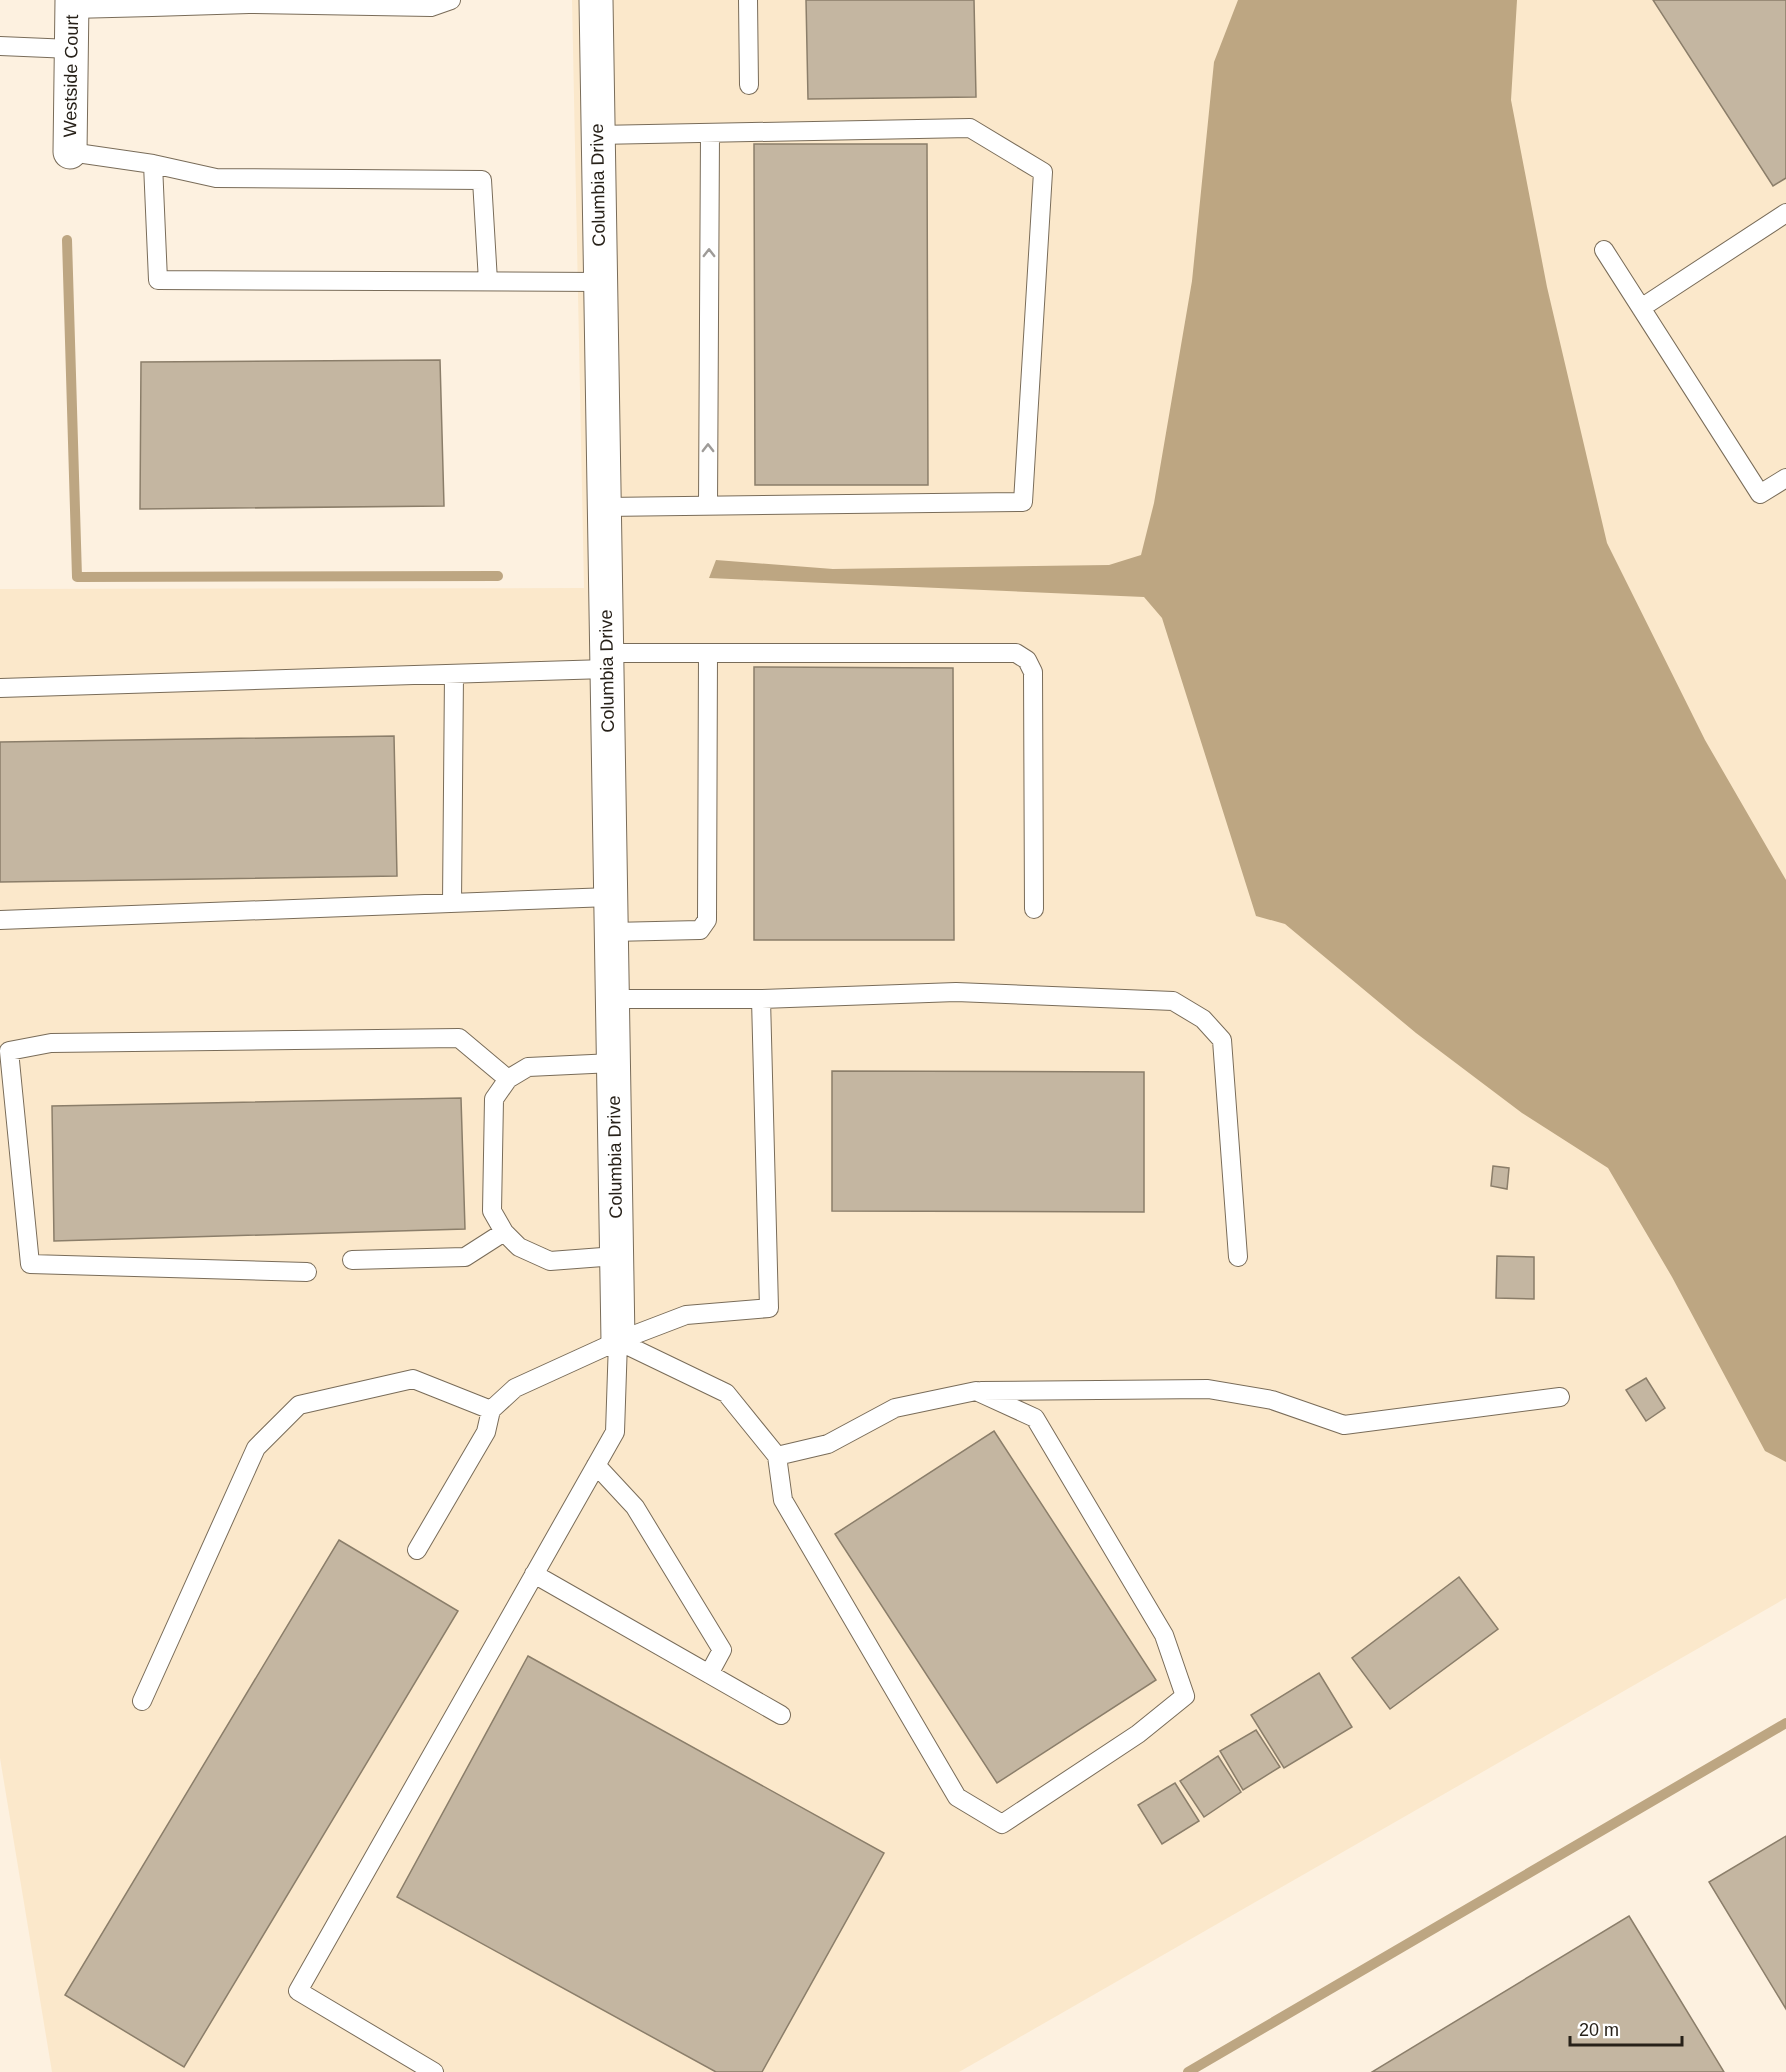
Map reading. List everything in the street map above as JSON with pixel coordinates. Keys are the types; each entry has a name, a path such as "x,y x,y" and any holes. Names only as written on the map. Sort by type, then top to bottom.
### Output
{"street":[{"name":"Columbia Drive","path":"596,0 618,1341"},
{"name":"Westside Court","path":"70,152 72,5"}],"lane":[{"path":"72,5 249,4 431,7 451,0"},
{"path":"748,0 749,85"},
{"path":"0,46 71,49"},
{"path":"597,135 970,128 1043,172 1023,502 604,507"},
{"path":"708,506 710,133"},
{"path":"70,152 153,164 216,178 482,180 488,281"},
{"path":"153,164 158,280 600,282"},
{"path":"1641,308 1786,213"},
{"path":"1604,250 1761,494 1786,478"},
{"path":"611,932 700,930 707,920 708,653"},
{"path":"0,688 454,674 708,653 1016,653 1027,660 1033,672 1034,909"},
{"path":"452,903 454,674"},
{"path":"0,920 610,897"},
{"path":"612,999 761,999 956,992 1173,1001 1203,1019 1222,1040 1238,1257"},
{"path":"417,1550 486,1432 491,1410 515,1388 618,1341 686,1315 769,1308 761,999"},
{"path":"307,1272 30,1264 9,1051 51,1042 459,1038 508,1079"},
{"path":"613,1063 528,1067 508,1079 494,1099 492,1211 504,1232 519,1247 550,1261 616,1256"},
{"path":"351,1260 465,1257 504,1232"},
{"path":"618,1341 726,1394 777,1456 783,1500 957,1797 1002,1824 1138,1734 1185,1696 1164,1635 1035,1418 976,1391"},
{"path":"434,2072 298,1991 615,1432 618,1341"},
{"path":"142,1701 256,1448 299,1405 413,1379 491,1410"},
{"path":"777,1456 828,1444 895,1408 976,1391 1208,1389 1272,1400 1344,1425 1560,1397"},
{"path":"596,1466 635,1507 722,1650 709,1674"},
{"path":"534,1574 781,1715"}],"shaded area":[{"path":"572,0 1786,0 1786,1598 959,2072 52,2072 0,1758 0,589 584,588"},
{"path":"1238,0 1517,0 1511,100 1547,287 1607,543 1705,740 1786,880 1786,1462 1765,1451 1672,1277 1608,1168 1522,1113 1416,1033 1285,924 1256,916 1162,618 1144,597 709,578 716,560 833,569 1109,565 1141,555 1154,503 1192,281 1214,62"}],"building":[{"path":"806,0 974,0 976,97 808,99"},
{"path":"1653,0 1786,0 1786,178 1773,186"},
{"path":"754,144 927,144 928,485 755,485"},
{"path":"440,360 444,506 140,509 141,362"},
{"path":"754,667 953,668 954,940 754,940"},
{"path":"394,736 397,876 0,882 0,742"},
{"path":"832,1071 1144,1072 1144,1212 832,1211"},
{"path":"461,1098 465,1229 54,1241 52,1106"},
{"path":"1493,1166 1509,1168 1507,1189 1491,1186"},
{"path":"1497,1256 1534,1257 1534,1299 1496,1298"},
{"path":"1646,1378 1665,1408 1646,1421 1626,1390"},
{"path":"994,1431 1156,1680 997,1783 835,1534"},
{"path":"339,1540 458,1611 184,2067 65,1995"},
{"path":"1459,1577 1498,1629 1390,1709 1352,1658"},
{"path":"528,1656 884,1853 762,2072 716,2072 397,1897"},
{"path":"1319,1673 1352,1727 1284,1768 1251,1715"},
{"path":"1256,1730 1280,1767 1243,1790 1220,1751"},
{"path":"1218,1756 1241,1792 1204,1817 1180,1781"},
{"path":"1175,1783 1199,1821 1162,1844 1138,1805"},
{"path":"1786,1836 1786,2009 1709,1882"},
{"path":"1629,1916 1724,2072 1372,2072"}],"waterway":[{"path":"67,240 77,577 498,576"},
{"path":"1188,2072 1786,1723"}]}
